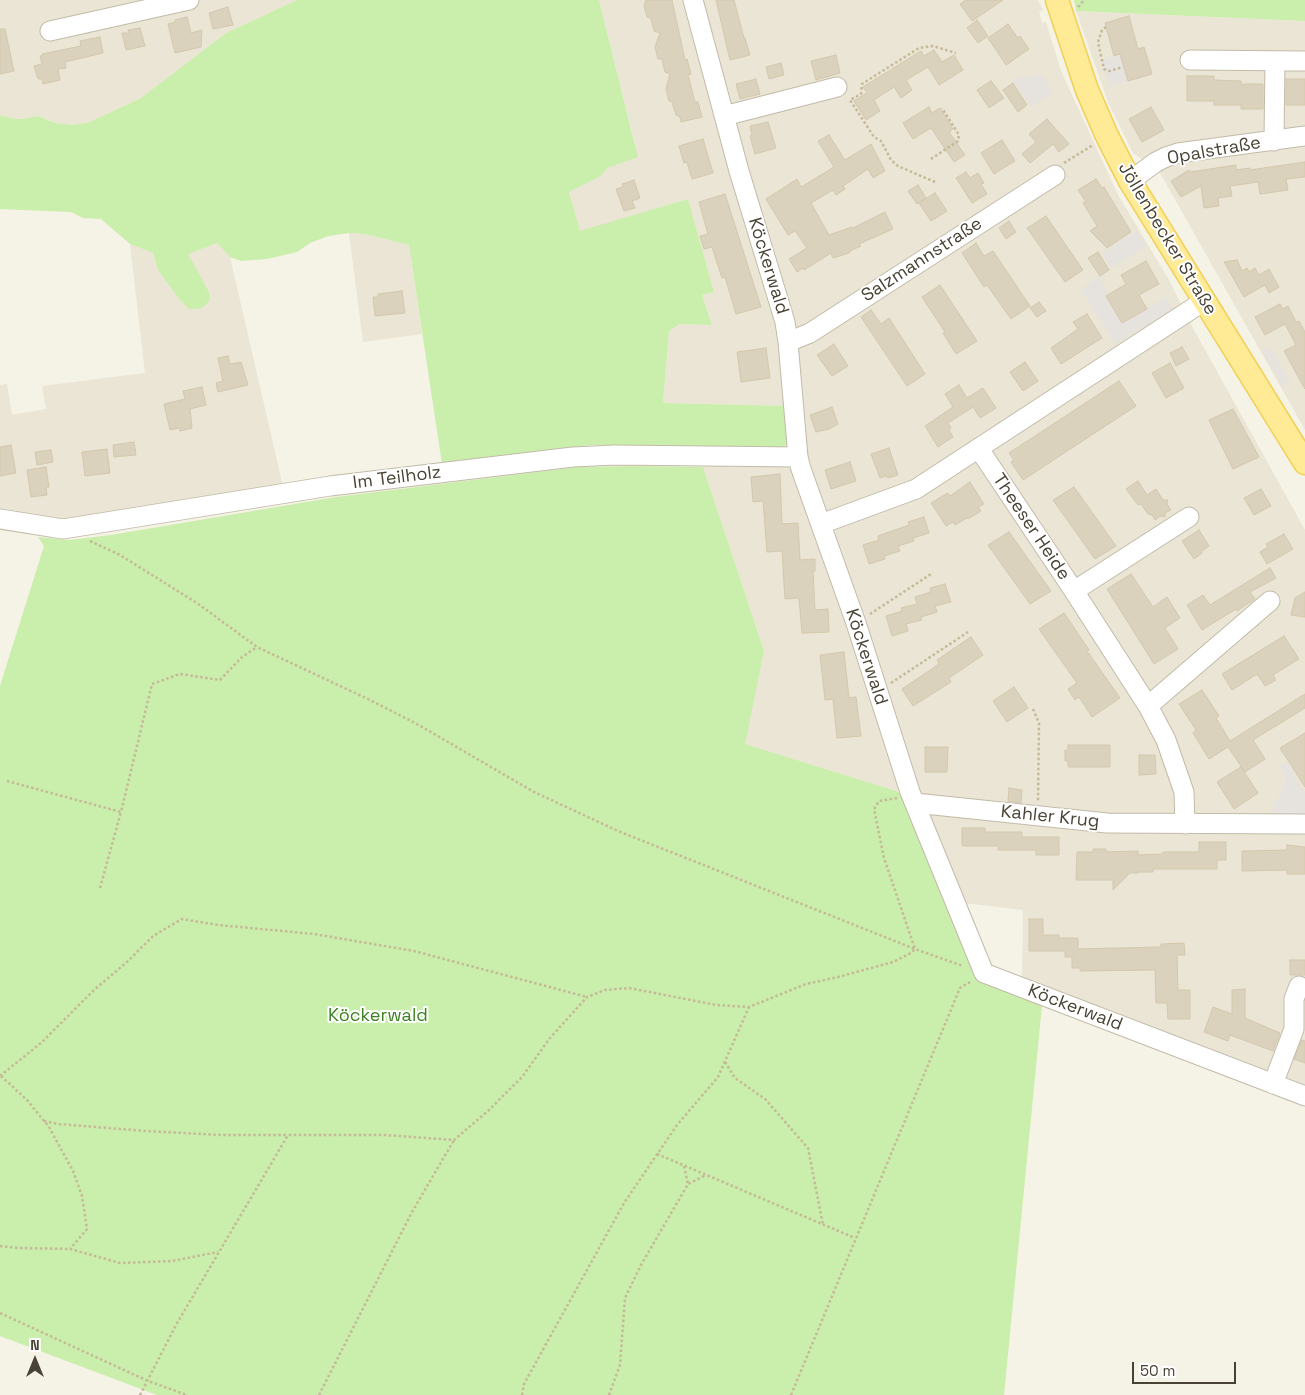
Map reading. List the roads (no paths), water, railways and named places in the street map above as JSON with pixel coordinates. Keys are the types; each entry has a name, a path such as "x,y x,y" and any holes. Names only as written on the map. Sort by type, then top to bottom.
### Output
{"main road":[{"name":"Jöllenbecker Straße","path":"1056,0 1079,69 1107,136 1130,182 1305,463"}],"street":[{"path":"50,31 189,0"},
{"name":"Köckerwald","path":"693,0 724,116 785,322 798,457 801,469 856,623 913,799 984,973 1305,1096"},
{"path":"1190,60 1305,61"},
{"path":"1274,141 1275,61"},
{"path":"724,116 837,87"},
{"name":"Opalstraße","path":"1130,182 1166,157 1178,153 1305,136"},
{"name":"Salzmannstraße","path":"788,342 810,333 1055,175"},
{"path":"821,524 908,492 979,449 1204,301"},
{"name":"Theeser Heide","path":"979,449 1074,591 1189,517"},
{"name":"Im Teilholz","path":"0,519 63,530 330,486 573,457 614,455 798,457"},
{"path":"1074,591 1148,706 1166,740 1184,792 1185,824"},
{"path":"1148,706 1270,602"},
{"name":"Kahler Krug","path":"913,799 1036,816 1107,823 1305,824"},
{"path":"1273,1084 1294,1028 1294,999 1299,986"}]}
